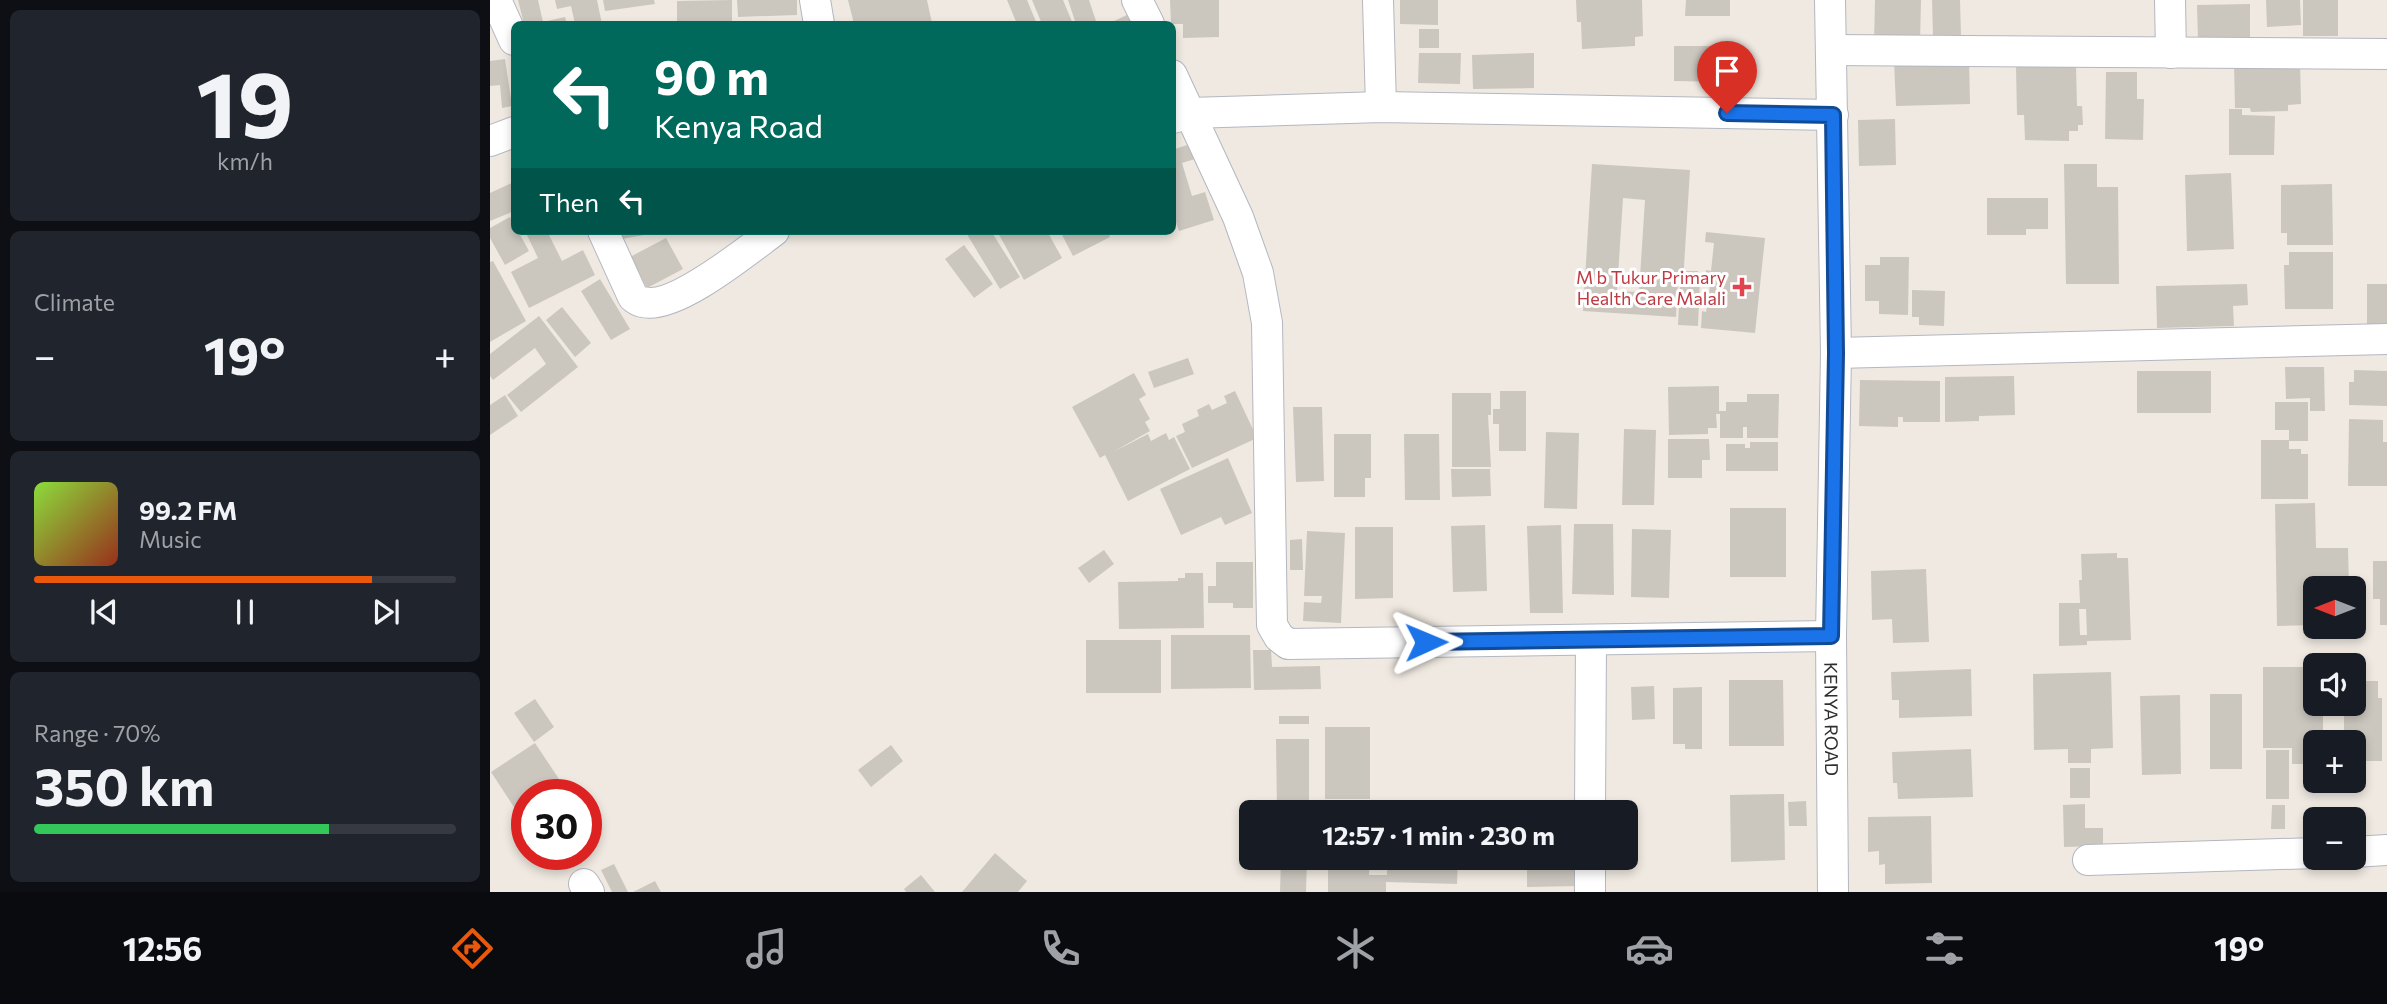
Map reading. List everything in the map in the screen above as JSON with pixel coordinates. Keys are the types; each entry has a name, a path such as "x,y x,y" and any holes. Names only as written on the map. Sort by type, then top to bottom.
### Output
{"street":[{"path":"496,0 511,33"},
{"path":"815,0 818,21"},
{"path":"1137,0 1148,21"},
{"path":"1378,0 1381,107"},
{"name":"KENYA ROAD","path":"1829,0 1836,353 1831,636 1833,892"},
{"path":"2170,0 2171,54"},
{"path":"1831,50 2387,54"},
{"path":"1176,93 1181,116 1238,217 1258,273 1268,323 1272,625 1279,637 1288,644 1831,636"},
{"path":"1181,116 1381,107 1833,115"},
{"path":"490,141 511,133"},
{"path":"605,235 633,297 643,303 659,301 692,290 768,235"},
{"path":"1836,353 2387,339"},
{"path":"1590,800 1591,640"},
{"path":"2366,851 2387,850"},
{"path":"2088,860 2303,853"},
{"path":"1590,870 1590,892"}],"building":[{"path":"518,0 538,0 543,21 523,21"},
{"path":"555,0 597,0 601,21 574,21 571,6 557,9"},
{"path":"603,0 654,0 655,4 605,11"},
{"path":"732,0 732,21 677,21 677,1"},
{"path":"737,0 797,0 797,15 738,17"},
{"path":"848,0 927,0 932,21 853,21"},
{"path":"1007,0 1027,0 1036,21 1016,21"},
{"path":"1032,0 1063,0 1072,21 1041,21"},
{"path":"1068,0 1089,0 1096,21 1075,21"},
{"path":"1170,0 1219,0 1219,37 1183,38 1183,24 1171,21"},
{"path":"1400,0 1438,0 1438,25 1400,24"},
{"path":"1576,0 1642,0 1643,36 1635,37 1635,46 1582,49 1581,22 1577,22"},
{"path":"1686,0 1730,0 1730,16 1685,16"},
{"path":"1875,0 1921,0 1920,43 1874,43"},
{"path":"1932,0 1960,0 1961,36 1933,37"},
{"path":"2266,0 2300,0 2301,25 2267,27"},
{"path":"2303,0 2338,0 2338,36 2303,36"},
{"path":"2250,4 2250,40 2198,41 2197,5"},
{"path":"1129,14 1132,21 1114,21"},
{"path":"565,17 566,21 547,21"},
{"path":"1419,29 1439,29 1439,48 1419,48"},
{"path":"1674,46 1727,46 1727,82 1674,81"},
{"path":"1419,53 1461,53 1460,84 1418,83"},
{"path":"1534,53 1534,88 1473,89 1472,55"},
{"path":"1969,58 1970,104 1896,106 1894,61"},
{"path":"505,59 511,106 502,108 500,85 490,86 490,61"},
{"path":"2300,61 2301,104 2288,105 2288,111 2251,112 2250,108 2235,108 2234,63"},
{"path":"2076,65 2077,106 2082,106 2083,125 2078,125 2078,131 2069,131 2069,141 2025,140 2024,115 2017,115 2016,67"},
{"path":"2106,72 2137,72 2137,99 2144,99 2143,140 2105,139"},
{"path":"2229,109 2242,109 2242,115 2275,116 2274,155 2229,155"},
{"path":"1895,119 1896,165 1859,166 1858,120"},
{"path":"1190,144 1195,159 1182,163 1192,196 1205,192 1214,220 1179,231 1176,222 1176,149"},
{"path":"1592,164 1690,170 1683,282 1678,282 1676,317 1583,311","holes":["1623,198 1645,200 1639,292 1617,291"]},
{"path":"2064,164 2097,164 2097,187 2118,187 2119,284 2066,284"},
{"path":"2231,173 2234,249 2187,251 2185,175"},
{"path":"511,183 511,212 490,221 490,193"},
{"path":"2332,184 2333,245 2287,245 2287,233 2281,233 2281,185"},
{"path":"1987,198 2048,198 2048,229 2026,229 2026,235 1987,235"},
{"path":"510,217 511,235 520,235 529,251 505,265 490,238 490,228"},
{"path":"1706,232 1765,238 1755,333 1701,328 1702,311 1706,312 1707,307 1703,306 1704,296 1709,296 1710,282 1705,281 1706,270 1711,271 1714,243 1705,242"},
{"path":"527,235 549,235 562,261 583,250 595,275 529,308 511,272 538,258"},
{"path":"610,235 644,235 611,241"},
{"path":"967,235 994,235 1020,277 1000,289"},
{"path":"999,235 1049,235 1062,258 1024,280"},
{"path":"1062,235 1109,235 1110,237 1073,256"},
{"path":"666,238 683,269 647,288 630,257"},
{"path":"964,245 993,284 974,298 945,259"},
{"path":"2289,252 2333,252 2333,309 2285,309 2284,265 2289,265"},
{"path":"1880,257 1909,257 1908,315 1879,314 1879,301 1865,301 1865,265 1880,265"},
{"path":"493,261 526,321 490,342 490,262"},
{"path":"1685,271 1698,271 1700,278 1698,326 1678,325 1680,285 1684,285"},
{"path":"600,279 630,329 611,340 581,291"},
{"path":"2247,284 2248,305 2233,306 2234,326 2157,328 2156,286"},
{"path":"2367,284 2387,284 2387,325 2367,325"},
{"path":"1912,290 1945,291 1944,326 1919,325 1919,317 1912,317"},
{"path":"562,307 591,343 575,357 546,320"},
{"path":"539,316 578,367 521,412 507,395 546,364 535,348 493,380 490,376 490,354"},
{"path":"1188,358 1194,374 1154,388 1148,372"},
{"path":"2285,367 2324,367 2325,411 2310,411 2310,398 2286,399"},
{"path":"2354,370 2387,371 2387,406 2349,405 2349,382 2354,382"},
{"path":"2137,371 2211,371 2211,413 2137,413"},
{"path":"1134,373 1146,395 1139,399 1150,419 1145,422 1150,431 1113,452 1148,434 1151,441 1166,433 1169,440 1174,437 1190,469 1128,501 1105,455 1100,458 1072,407"},
{"path":"2014,376 2015,415 1979,416 1979,421 1945,422 1945,377"},
{"path":"1860,380 1940,381 1940,422 1903,422 1903,417 1898,417 1898,427 1859,426"},
{"path":"1719,386 1719,411 1726,411 1726,402 1747,402 1747,394 1779,394 1778,438 1747,438 1747,427 1743,427 1743,438 1720,438 1720,414 1716,414 1717,428 1708,428 1708,434 1669,435 1668,387"},
{"path":"1235,391 1257,438 1192,468 1176,436 1185,432 1182,424 1199,416 1197,410 1209,404 1212,410 1227,403 1224,396"},
{"path":"1500,391 1526,391 1526,451 1499,451 1499,424 1493,424 1493,409 1500,409"},
{"path":"1452,393 1491,393 1491,415 1488,415 1491,467 1452,467"},
{"path":"505,395 518,416 490,435 490,405"},
{"path":"2275,402 2308,402 2308,441 2289,441 2289,430 2275,430"},
{"path":"1293,407 1322,407 1324,481 1296,482"},
{"path":"2349,419 2383,420 2383,442 2387,442 2387,486 2348,486"},
{"path":"1624,429 1656,430 1654,505 1622,505"},
{"path":"1546,432 1579,433 1577,509 1544,508"},
{"path":"1334,434 1371,434 1371,478 1365,478 1365,497 1334,497"},
{"path":"1404,434 1439,434 1440,500 1405,500"},
{"path":"1668,439 1709,439 1710,460 1702,460 1702,478 1668,478"},
{"path":"2261,440 2289,440 2289,449 2301,449 2301,454 2308,454 2308,499 2261,499"},
{"path":"1750,442 1778,442 1778,471 1726,471 1726,444 1745,444 1745,448 1750,448"},
{"path":"1228,458 1252,513 1225,525 1221,517 1181,535 1160,489"},
{"path":"1451,469 1490,469 1491,496 1452,497"},
{"path":"2315,503 2316,548 2348,548 2349,576 2303,576 2303,625 2277,626 2275,504"},
{"path":"1730,508 1786,508 1786,577 1730,577"},
{"path":"1574,524 1613,524 1614,595 1572,594"},
{"path":"1485,525 1487,591 1453,592 1451,526"},
{"path":"1561,525 1563,613 1530,613 1527,526"},
{"path":"1355,527 1393,527 1393,598 1355,599"},
{"path":"1632,529 1671,530 1669,598 1631,597"},
{"path":"1307,531 1345,533 1341,623 1303,621 1304,602 1321,603 1322,596 1304,596"},
{"path":"1302,539 1303,570 1290,570 1290,540"},
{"path":"1104,550 1114,564 1089,583 1078,568"},
{"path":"2117,553 2117,558 2128,558 2131,640 2087,641 2087,645 2059,646 2059,603 2080,603 2081,554","holes":["2079,609 2086,609 2087,635 2080,635"]},
{"path":"2373,561 2387,561 2387,625 2380,625 2380,599 2373,599"},
{"path":"1216,562 1253,562 1253,608 1233,608 1233,603 1208,603 1208,586 1216,586"},
{"path":"1926,569 1929,642 1893,643 1892,619 1872,620 1871,571"},
{"path":"1185,573 1203,573 1204,628 1119,629 1118,582 1178,581 1178,578 1185,578"},
{"path":"1171,635 1250,635 1251,688 1171,689"},
{"path":"1086,640 1161,640 1161,693 1086,693"},
{"path":"1253,650 1271,650 1272,667 1320,666 1321,689 1254,690"},
{"path":"2263,667 2303,667 2303,716 2323,716 2323,730 2303,730 2303,764 2292,764 2292,748 2263,748"},
{"path":"1971,669 1972,716 1899,718 1899,700 1892,700 1891,672"},
{"path":"2111,672 2113,748 2091,749 2091,763 2068,763 2068,749 2034,750 2033,674"},
{"path":"1729,680 1783,680 1784,746 1729,746"},
{"path":"2366,681 2378,681 2378,698 2382,698 2382,761 2366,761 2366,730 2344,730 2344,716 2366,716"},
{"path":"1654,686 1655,719 1632,720 1631,687"},
{"path":"1702,687 1702,749 1685,749 1685,744 1673,744 1673,688"},
{"path":"2210,694 2242,694 2242,769 2210,769"},
{"path":"2180,695 2181,774 2142,775 2140,696"},
{"path":"535,699 554,727 534,742 514,713"},
{"path":"1279,716 1309,716 1309,724 1279,724"},
{"path":"1325,727 1370,727 1370,799 1325,799"},
{"path":"1276,739 1309,739 1309,800 1277,800"},
{"path":"535,743 559,779 511,779 511,803 491,772"},
{"path":"891,745 903,761 871,787 858,770"},
{"path":"1971,749 1973,797 1898,799 1897,783 1893,783 1892,752"},
{"path":"2266,750 2289,750 2289,799 2266,799"},
{"path":"2070,768 2090,768 2090,798 2070,798"},
{"path":"1784,794 1785,860 1731,862 1730,795"},
{"path":"1806,801 1807,826 1789,826 1788,802"},
{"path":"2085,804 2085,828 2103,828 2103,846 2064,847 2063,805"},
{"path":"2272,805 2285,805 2285,829 2271,829"},
{"path":"1931,816 1932,883 1885,884 1885,864 1879,865 1879,851 1868,852 1868,817"},
{"path":"995,853 1027,881 1018,892 962,892"},
{"path":"614,864 628,892 612,892 602,870"},
{"path":"1281,870 1307,870 1306,892 1280,892"},
{"path":"1328,870 1369,870 1369,875 1387,875 1387,870 1458,870 1457,884 1386,882 1386,892 1328,892"},
{"path":"1527,870 1578,870 1579,886 1527,887"},
{"path":"921,875 935,892 906,892 904,889"},
{"path":"655,881 661,892 633,892"}],"place":[{"name":"M b Tukur Primary Health Care Malali","path":"1742,287"}],"route":[{"path":"1426,642 1831,636 1836,353 1833,115 1727,113"}]}
